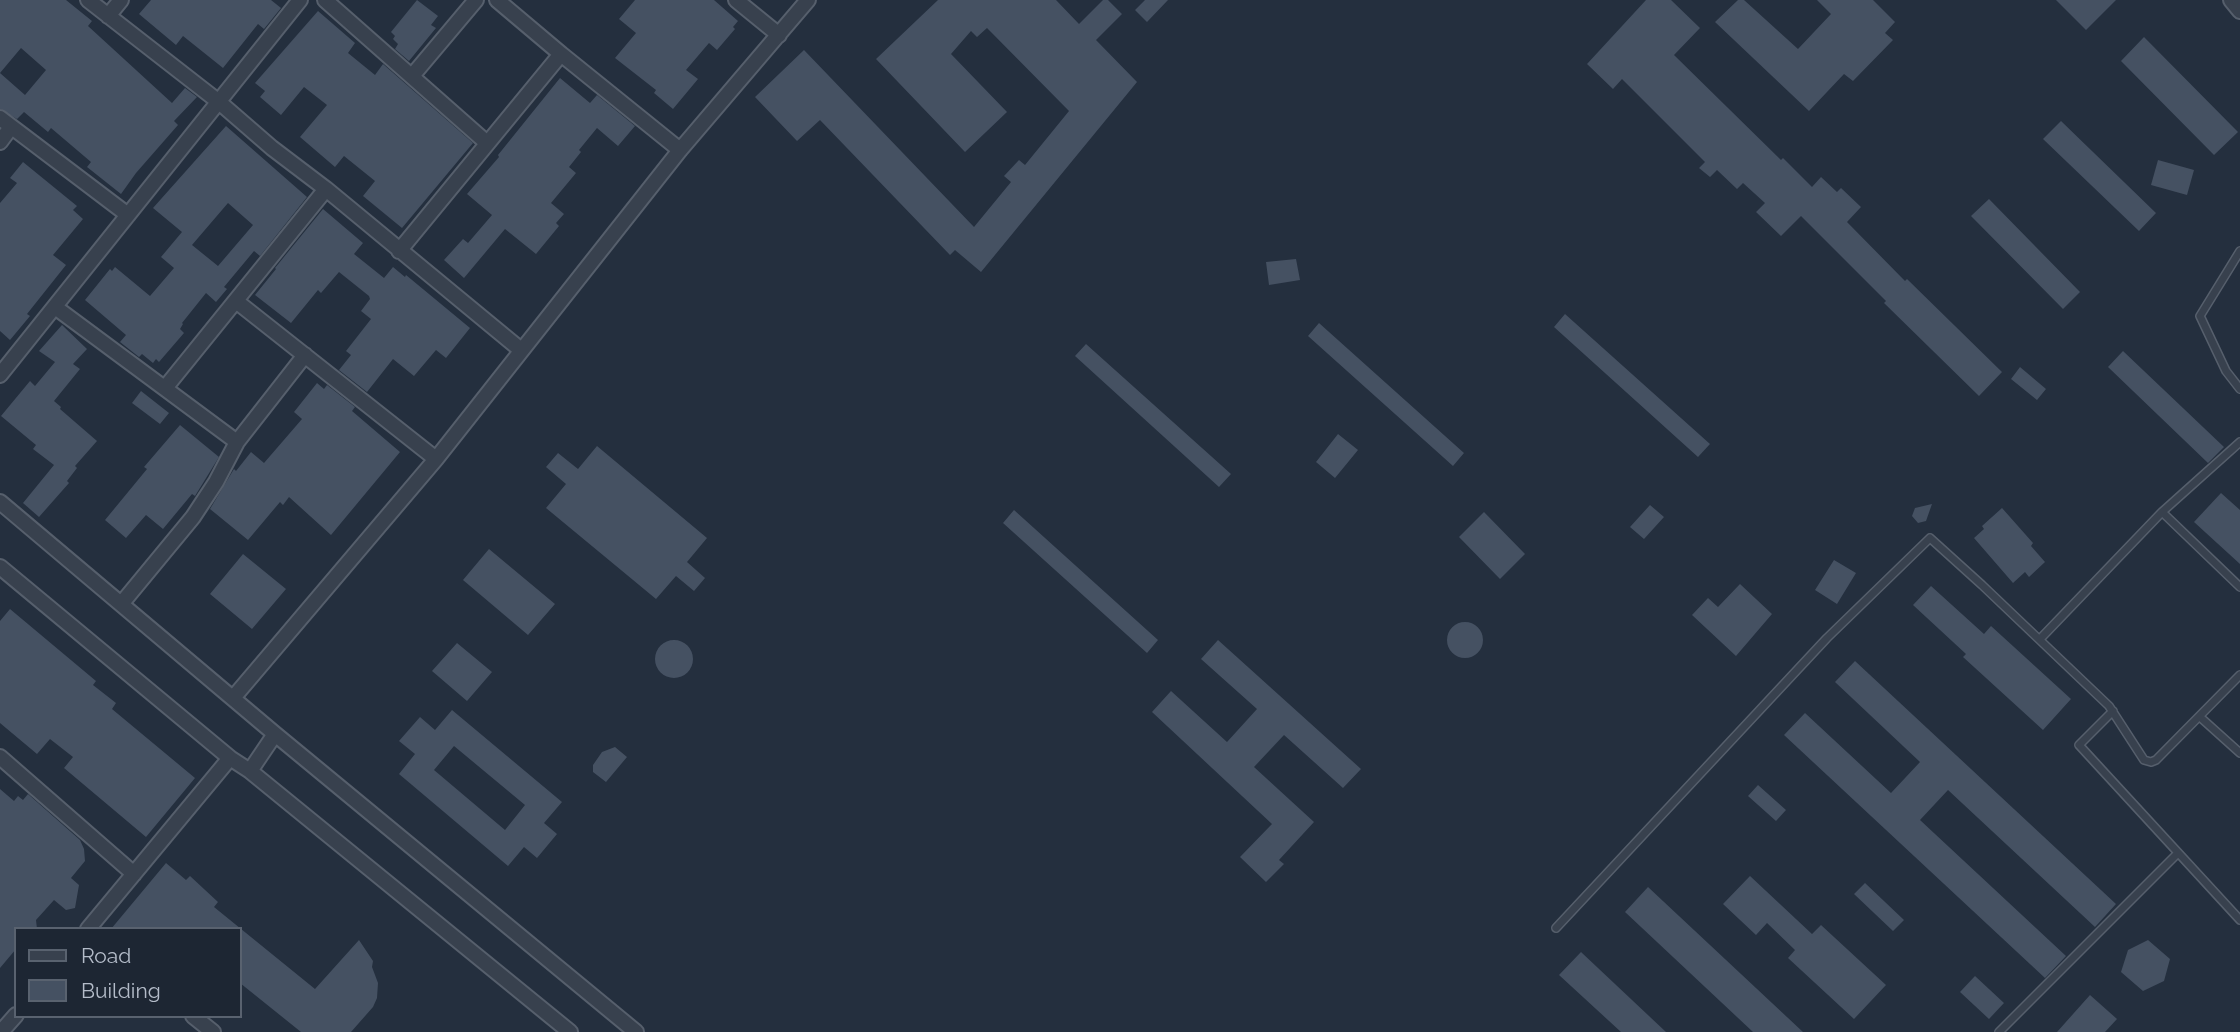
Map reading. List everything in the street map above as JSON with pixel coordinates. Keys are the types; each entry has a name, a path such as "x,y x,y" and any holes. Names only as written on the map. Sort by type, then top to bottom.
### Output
{"street":[{"path":"88,0 219,102 521,350"},
{"path":"108,16 121,0"},
{"path":"0,375 300,0"},
{"path":"325,0 487,143"},
{"path":"412,76 476,0"},
{"path":"497,0 680,150"},
{"path":"736,0 779,35"},
{"path":"233,698 436,459 680,150 808,0"},
{"path":"2231,0 2240,11"},
{"path":"400,251 561,54"},
{"path":"0,142 5,122 128,215"},
{"path":"165,387 326,189"},
{"path":"236,301 436,459"},
{"path":"55,307 237,442"},
{"path":"122,603 193,517 216,482 237,442 305,355"},
{"path":"0,502 275,734 636,1032"},
{"path":"0,568 230,758 250,771 570,1032"},
{"path":"250,771 275,734"},
{"path":"0,757 134,874"},
{"path":"90,927 230,758"},
{"path":"196,1018 213,1032"}],"lane":[{"path":"2240,251 2200,316 2226,371 2240,388"},
{"path":"2040,639 2162,512 2240,442"},
{"path":"2162,512 2240,587"},
{"path":"1556,928 1818,648 1930,538 2040,639 2113,711 2144,760 2156,760 2240,675"},
{"path":"2113,711 2079,745 2240,920"},
{"path":"2200,716 2240,753"},
{"path":"1999,1032 2178,853"}],"building":[{"path":"0,0 66,0 92,21 88,26 172,103 185,88 197,97 174,121 178,125 121,194 87,167 91,162 51,128 48,132 24,112 17,119 0,109 0,73","holes":["21,48 46,70 25,95 0,73"]},
{"path":"151,0 271,0 281,8 264,29 258,24 223,68 183,36 176,45 139,14"},
{"path":"417,0 438,16 431,25 436,28 409,61 395,49 398,44 391,32"},
{"path":"635,0 714,0 738,21 733,27 735,29 717,50 709,43 686,70 698,79 673,109 654,93 656,90 615,58 636,33 619,19"},
{"path":"938,0 1056,0 1079,24 1103,0 1108,0 1122,14 1096,40 1137,82 981,272 955,250 950,255 820,120 797,141 755,97 804,50 974,227 1011,182 1004,176 1019,160 1025,165 1069,111 987,28 977,37 971,31 951,54 1007,112 965,152 876,59"},
{"path":"1145,0 1168,0 1147,22 1135,10"},
{"path":"1646,0 1671,0 1700,28 1674,55 1812,187 1821,177 1837,192 1841,188 1861,207 1847,222 2002,372 1979,396 1884,303 1886,301 1801,216 1781,236 1756,212 1765,203 1743,183 1737,189 1717,170 1710,177 1699,168 1705,162 1622,79 1613,89 1587,64"},
{"path":"1738,0 1744,0 1798,49 1831,14 1817,0 1873,0 1895,22 1885,33 1893,40 1853,81 1844,74 1809,111 1715,22"},
{"path":"2056,0 2116,0 2086,30"},
{"path":"318,11 355,43 348,53 375,75 383,64 473,143 402,228 363,196 375,181 344,156 335,167 300,137 327,105 304,87 281,115 260,97 265,91 255,83"},
{"path":"2144,37 2238,132 2214,155 2121,61"},
{"path":"560,78 590,103 597,95 635,126 618,146 597,128 579,150 581,152 569,167 576,173 551,203 564,214 556,223 559,226 536,254 505,229 464,278 444,260 463,239 468,243 492,215 467,194"},
{"path":"2061,121 2156,213 2139,231 2043,139"},
{"path":"226,126 307,197 260,256 254,251 224,287 227,289 216,302 206,293 182,323 180,329 184,333 159,362 156,359 153,363 142,354 139,357 120,342 126,335 85,300 110,269 112,271 115,267 150,296 174,268 161,257 182,232 153,208","holes":["228,203 253,225 218,266 192,245"]},
{"path":"2158,160 2194,170 2187,195 2151,185"},
{"path":"23,162 77,206 73,210 83,219 53,255 66,265 10,340 0,331 0,203 17,183 10,178"},
{"path":"1989,199 2080,292 2063,309 1971,216"},
{"path":"323,209 363,243 354,254 384,278 393,267 405,277 406,275 470,328 446,358 436,350 414,376 393,359 367,392 339,370 351,355 346,351 371,319 361,311 370,299 369,296 339,272 321,293 318,290 291,323 255,295"},
{"path":"1296,259 1300,280 1269,285 1266,262"},
{"path":"1565,314 1710,444 1698,457 1554,327"},
{"path":"1319,323 1464,453 1453,466 1308,336"},
{"path":"62,325 87,349 73,364 80,369 54,401 97,441 75,466 77,468 67,481 69,483 39,517 23,503 54,465 33,449 36,445 1,416 30,381 35,386 55,362 39,351"},
{"path":"1086,344 1231,474 1219,487 1075,356"},
{"path":"2123,351 2224,447 2208,463 2108,367"},
{"path":"2020,367 2046,389 2037,400 2011,379"},
{"path":"317,383 324,389 327,385 355,407 352,411 400,452 331,535 289,497 283,505 280,502 248,540 210,509 234,469 236,471 251,452 264,463 302,419 294,412"},
{"path":"141,391 169,413 160,424 132,403"},
{"path":"180,425 219,457 195,496 192,494 163,529 146,515 126,538 105,520 147,469 144,467"},
{"path":"1338,434 1358,450 1335,478 1316,462"},
{"path":"597,446 707,538 687,562 705,578 694,591 676,576 656,599 546,508 566,484 546,467 558,453 578,469"},
{"path":"2221,493 2240,510 2240,564 2194,522"},
{"path":"1932,504 1926,521 1918,523 1912,516 1915,508"},
{"path":"1650,505 1664,517 1644,539 1630,527"},
{"path":"2002,508 2033,543 2031,546 2045,562 2029,577 2025,572 2013,583 1974,538 1984,529 1982,526"},
{"path":"1014,510 1158,640 1147,653 1003,523"},
{"path":"1484,512 1525,554 1500,579 1459,537"},
{"path":"489,549 555,604 528,635 463,580"},
{"path":"243,554 286,589 252,629 210,594"},
{"path":"1834,560 1856,573 1837,604 1815,590"},
{"path":"1740,584 1772,614 1736,656 1692,615 1708,598 1718,607"},
{"path":"1931,586 1984,634 1991,626 2071,699 2043,730 1963,657 1966,654 1913,605"},
{"path":"10,609 96,681 93,685 116,703 112,709 195,778 146,837 64,768 73,757 50,739 37,754 0,723 0,621"},
{"path":"1465,622 1478,627 1483,640 1478,653 1465,658 1452,653 1447,640 1452,627"},
{"path":"674,640 688,645 693,659 688,673 674,678 660,673 655,659 660,645"},
{"path":"1218,640 1361,769 1343,788 1284,735 1254,767 1314,822 1279,860 1284,864 1266,882 1240,857 1272,824 1152,712 1171,691 1227,742 1257,709 1201,659"},
{"path":"457,643 492,672 467,701 432,671"},
{"path":"1855,661 2116,904 2095,927 1948,790 1920,820 2066,956 2045,978 1784,735 1805,713 1891,793 1920,762 1835,682"},
{"path":"452,710 562,802 544,823 557,834 537,858 524,847 508,866 399,774 415,754 399,741 420,717 435,730","holes":["454,746 525,805 505,830 434,770"]},
{"path":"615,747 627,757 606,782 593,772 593,765 602,752"},
{"path":"1758,785 1786,810 1776,821 1748,796"},
{"path":"0,789 14,801 18,796 23,800 28,794 80,840 85,861 71,878 79,885 75,908 66,910 54,900 36,920 37,927 14,927 14,951 0,968"},
{"path":"166,863 186,880 190,876 218,902 214,907 239,927 113,927"},
{"path":"1750,876 1812,934 1821,925 1886,985 1854,1019 1788,958 1795,950 1767,923 1756,935 1723,904"},
{"path":"1865,883 1904,920 1893,931 1854,894"},
{"path":"1648,887 1803,1032 1753,1032 1625,912"},
{"path":"242,930 315,989 359,940 373,961 372,967 378,983 377,998 373,1007 351,1032 301,1032 242,985"},
{"path":"2148,940 2170,959 2164,981 2143,991 2121,972 2128,950"},
{"path":"1581,952 1666,1032 1621,1032 1559,975"},
{"path":"1975,976 2004,1003 1989,1019 1960,992"},
{"path":"2090,995 2117,1019 2105,1032 2057,1032"}]}
